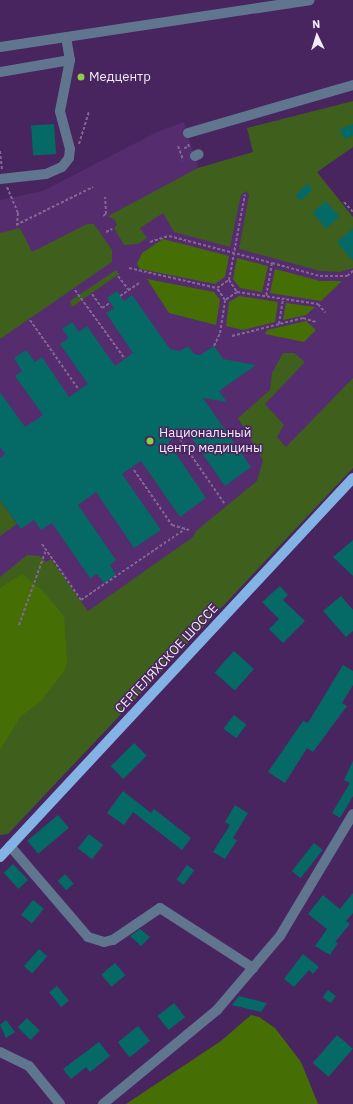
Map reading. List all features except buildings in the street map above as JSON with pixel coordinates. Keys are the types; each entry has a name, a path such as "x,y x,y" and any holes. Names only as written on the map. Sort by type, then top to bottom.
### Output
{"main road":[{"name":"СЕРГЕЛЯХСКОЕ ШОССЕ","path":"1,854 353,478"}],"street":[{"path":"233,0 238,10"},
{"path":"0,47 309,0"},
{"path":"0,179 46,174 62,167 70,149 60,110 70,60 66,37"},
{"path":"0,72 70,60"},
{"path":"188,133 353,85"},
{"path":"102,1104 217,1010 280,936 353,814"},
{"path":"10,846 88,937 104,942 113,940 160,908 253,968"},
{"path":"0,1052 29,1066 60,1104"}],"path":[{"path":"70,149 82,139 89,112"},
{"path":"184,147 189,147 188,143"},
{"path":"178,146 183,160"},
{"path":"18,214 16,224 93,187"},
{"path":"237,292 229,280 246,194"},
{"path":"103,216 106,214 105,197"},
{"path":"344,202 353,212"},
{"path":"106,232 112,229"},
{"path":"150,242 169,236 320,276 347,276 353,271"},
{"path":"266,296 272,263"},
{"path":"129,268 217,288 225,300 220,333 214,346"},
{"path":"118,276 129,290"},
{"path":"217,288 229,280"},
{"path":"120,296 139,283"},
{"path":"76,290 125,359"},
{"path":"225,300 237,292 318,304 325,312"},
{"path":"92,294 102,308 110,302"},
{"path":"280,324 283,299"},
{"path":"232,336 303,318 316,322"},
{"path":"30,320 79,390"},
{"path":"180,439 224,503"},
{"path":"134,470 172,525 189,530"},
{"path":"42,544 81,600 185,529"},
{"path":"19,626 46,550"}],"shaded area":[{"name":"Национальный центр медицины","path":"184,122 198,168 253,152 353,268 353,386 0,754 0,200 43,191 157,132"}],"green space":[{"path":"353,101 353,147 317,172 353,217 353,268 340,272 320,271 239,249 249,195 246,191 241,195 230,247 174,232 163,213 140,228 147,238 138,244 124,245 114,228 117,225 115,220 108,216 198,168 253,152 247,128"},
{"path":"87,224 94,224 112,250 112,262 0,339 0,233 20,228 32,252"},
{"path":"163,239 229,256 225,277 215,284 140,269 137,264 142,253"},
{"path":"237,258 268,266 262,292 240,288 233,279"},
{"path":"275,269 320,281 342,281 321,301 270,293"},
{"path":"116,270 119,274 72,307 70,301"},
{"path":"147,279 214,292 220,300 216,325 169,313"},
{"path":"239,296 278,302 275,322 243,330 226,326 229,302"},
{"path":"286,303 315,307 306,315 283,320"},
{"path":"306,321 316,330 304,342 265,334 267,330"},
{"path":"283,353 294,353 305,362 265,404 284,425 277,437 286,447 353,378 353,468 8,834 0,835 0,577 27,555 40,556 46,562 51,559 88,611 193,537 196,531 257,481 263,460 238,418 270,390 272,373"},
{"path":"0,500 17,524 0,536"},
{"path":"22,574 42,590 64,616 67,662 65,670 40,702 21,716 0,750 0,588"},
{"path":"251,1015 259,1017 275,1028 301,1062 318,1104 126,1104 221,1041"}],"place":[{"name":"Медцентр","path":"81,77"},
{"name":"Национальный центр медицины","path":"150,441"}]}
